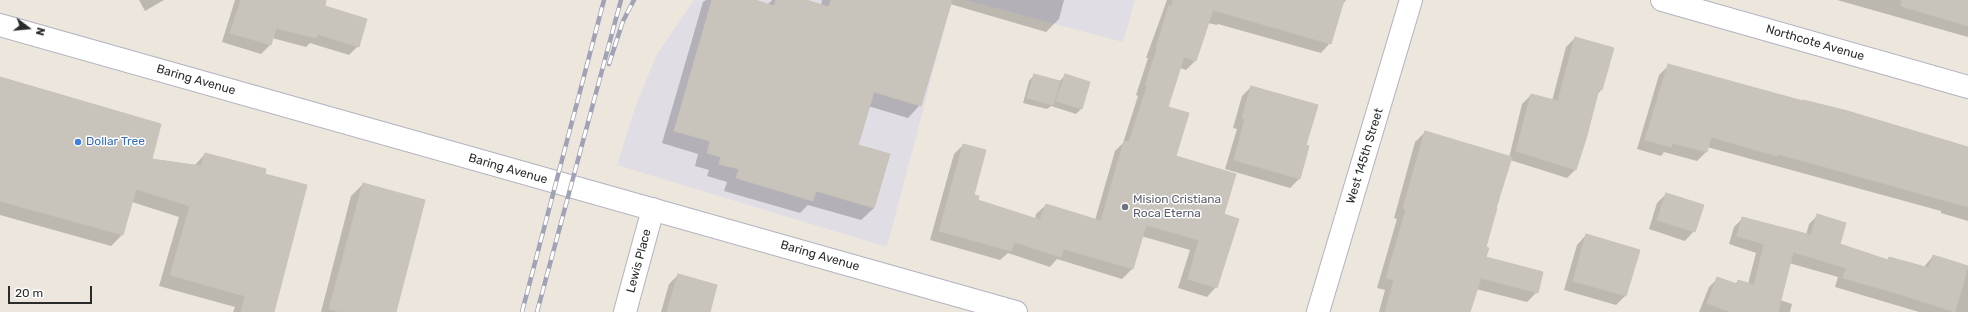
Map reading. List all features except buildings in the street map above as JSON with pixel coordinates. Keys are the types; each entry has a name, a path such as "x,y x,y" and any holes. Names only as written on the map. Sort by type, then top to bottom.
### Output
{"street":[{"name":"West 145th Street","path":"1318,312 1411,0"},
{"name":"Northcote Avenue","path":"1662,0 1968,87"},
{"name":"Baring Avenue","path":"0,25 1016,312"},
{"name":"Lewis Place","path":"626,312 653,209"}],"shaded area":[{"path":"694,0 952,0 887,247 617,165 635,108 656,56"},
{"path":"965,0 1135,0 1123,42"}],"railway":[{"path":"522,312 604,0"},
{"path":"537,312 621,0"},
{"path":"609,64 623,21 634,0"}],"place":[{"name":"Dollar Tree","path":"78,142"},
{"name":"Mision Cristiana Roca Eterna","path":"1125,207"}]}
